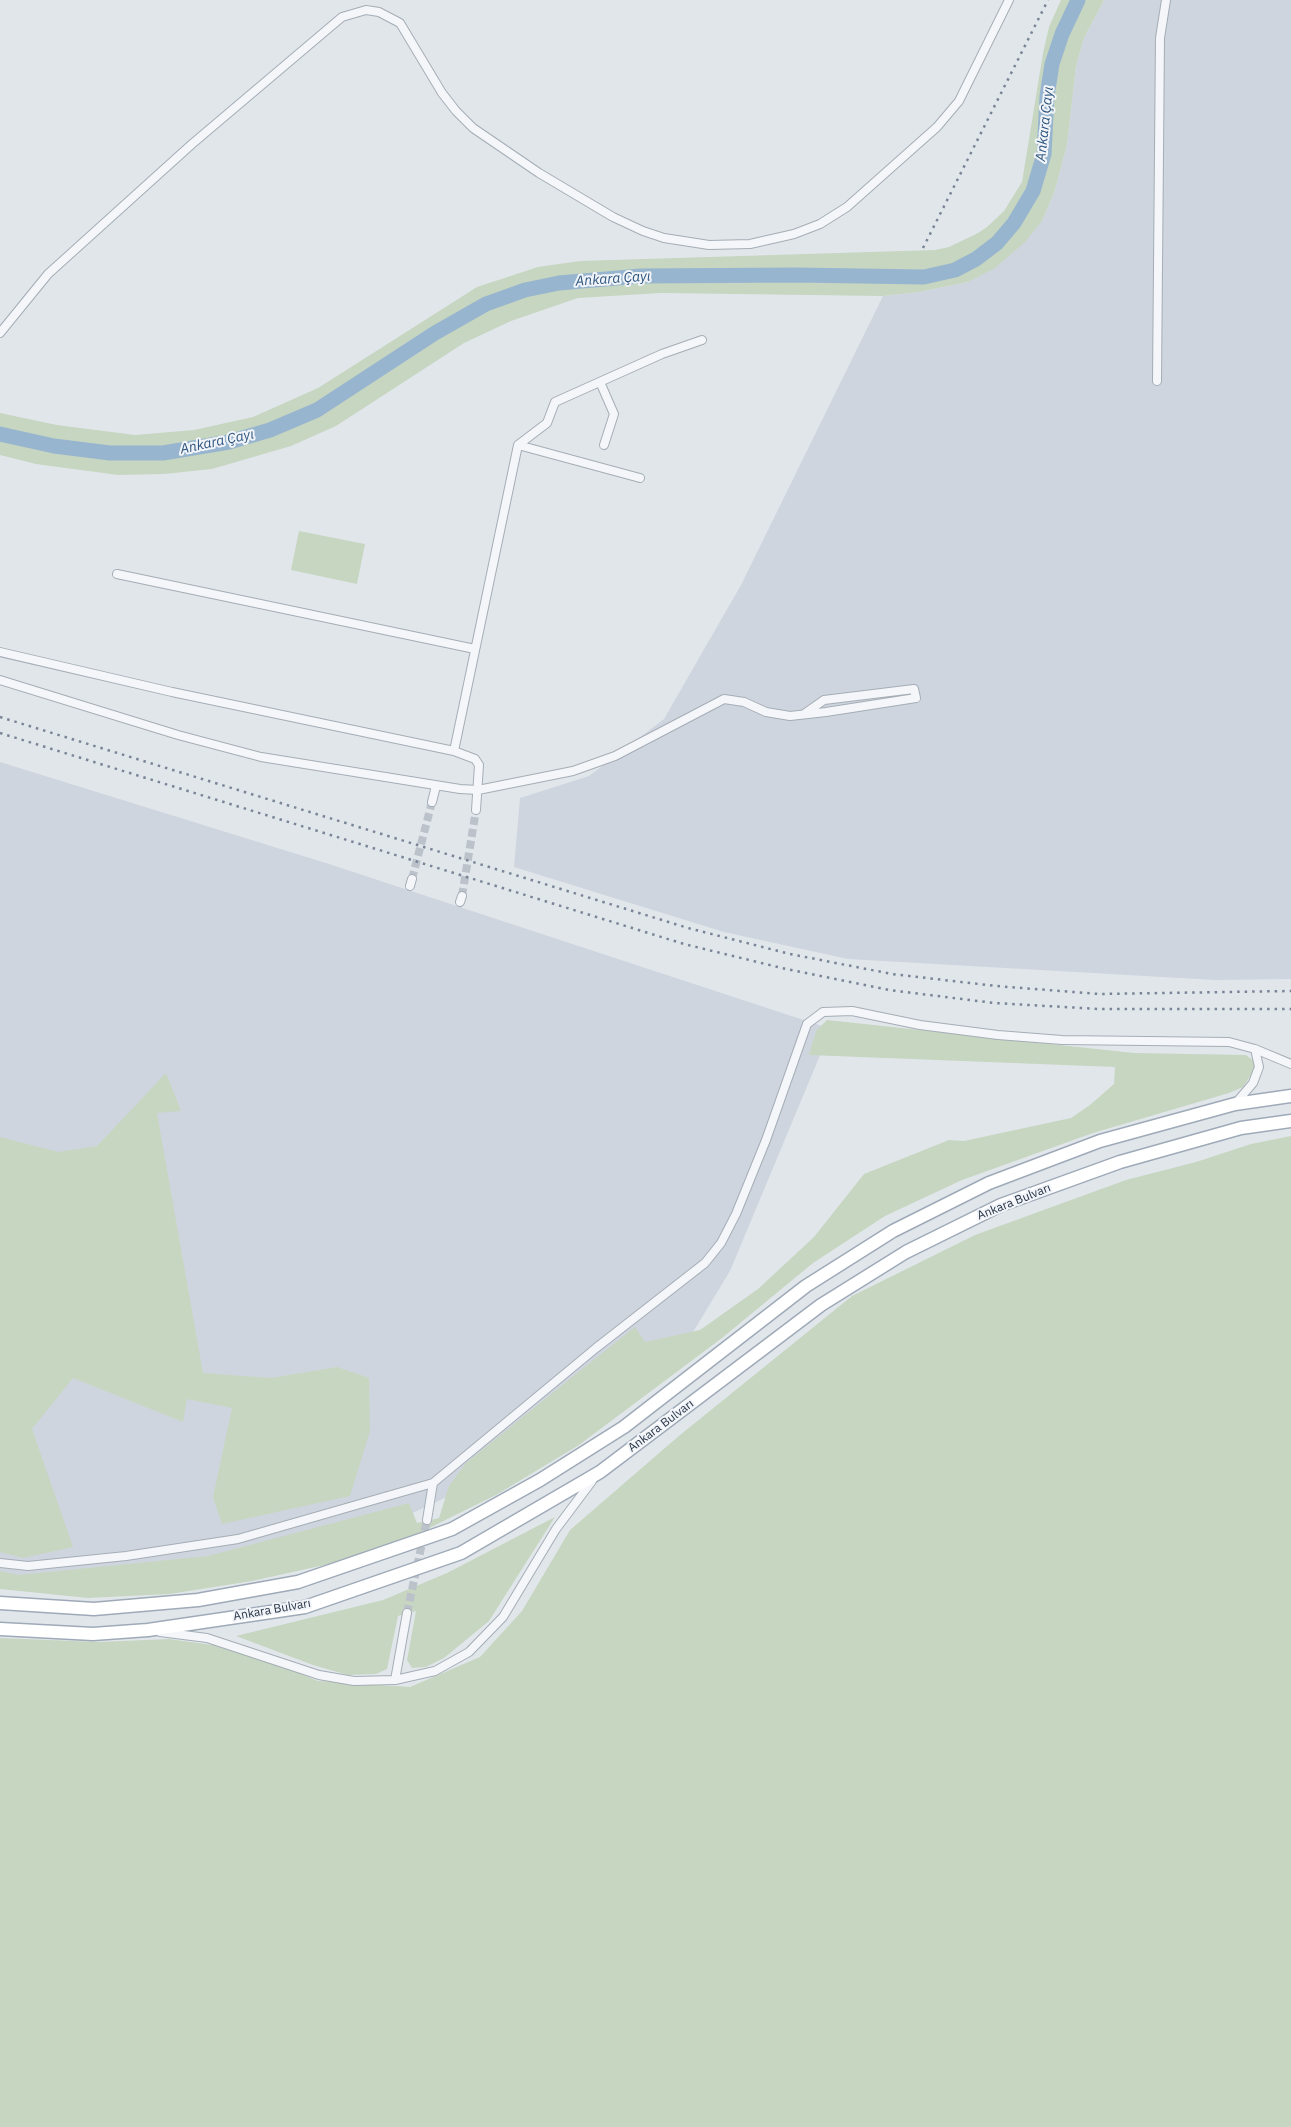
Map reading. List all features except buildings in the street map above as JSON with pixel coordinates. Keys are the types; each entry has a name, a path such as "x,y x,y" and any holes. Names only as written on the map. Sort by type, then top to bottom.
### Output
{"main road":[{"name":"Ankara Bulvarı","path":"0,1603 94,1609 198,1600 298,1582 452,1529 540,1480 624,1427 806,1286 893,1231 989,1183 1100,1141 1235,1104 1291,1096"},
{"name":"Ankara Bulvarı","path":"0,1628 92,1634 148,1630 305,1606 452,1556 600,1472 821,1305 906,1252 1001,1205 1120,1162 1241,1128 1291,1121"}],"street":[{"path":"0,332 48,274 192,144 342,17 366,10 379,12 400,23 442,93 473,128 539,173 613,217 643,231 664,238 709,245 750,244 794,234 820,224 847,207 938,127 959,101 1009,0"},
{"path":"1157,381 1160,38 1166,0"},
{"path":"454,751 518,445 547,423 554,402 662,354 702,340"},
{"path":"600,382 614,414 604,446"},
{"path":"518,445 640,478"},
{"path":"118,574 475,649"},
{"path":"0,652 182,694 454,751 475,759 479,765 476,810"},
{"path":"0,680 178,735 261,757 436,786 478,790 537,780 573,771 615,756 724,700 744,702 766,712 790,716 804,714 916,698 914,689 824,700 804,714"},
{"path":"432,802 436,786"},
{"path":"0,1563 28,1566 116,1557 238,1539 433,1482 596,1348 705,1263 721,1243 736,1214 766,1140 807,1024 824,1012 852,1011 920,1025 998,1036 1062,1040 1229,1042 1255,1049 1291,1064"},
{"path":"1235,1104 1253,1083 1259,1067 1255,1049"},
{"path":"148,1630 207,1638 319,1675 354,1681 395,1680 435,1671 468,1652 503,1617 570,1509 600,1472"},
{"path":"428,1520 433,1482"},
{"path":"395,1680 407,1613"}],"shaded area":[{"path":"1104,0 1291,0 1291,979 1215,980 848,959 724,932 514,867 520,798 589,776 664,719 741,585 883,296 919,292 968,282 1042,221 1054,193 1067,145 1076,66 1084,38"},
{"path":"0,762 329,864 831,1029 730,1271 690,1337 507,1469 333,1550 0,1582"}],"green space":[{"path":"1061,0 1104,0 1084,38 1076,66 1067,145 1054,193 1042,221 1025,242 995,268 968,282 919,292 883,296 661,293 578,298 511,321 464,343 336,426 291,446 212,469 164,474 118,475 36,464 0,455 0,413 57,425 135,435 194,430 253,417 318,388 477,287 538,267 580,261 935,250 949,247 987,227 1004,211 1022,182 1043,53 1049,27"},
{"path":"299,531 365,544 357,584 291,570"},
{"path":"827,1020 1134,1053 1246,1055 1254,1061 1255,1069 1243,1087 1229,1093 1093,1133 962,1180 885,1216 813,1263 722,1338 579,1445 496,1495 411,1537 329,1564 252,1581 170,1594 88,1598 0,1589 0,1571 18,1575 208,1556 409,1503 417,1523 439,1518 449,1486 466,1463 571,1378 635,1327 645,1342 700,1330 758,1289 814,1237 864,1174 949,1140 964,1141 1071,1118 1090,1105 1114,1084 1115,1067 809,1055 816,1031"},
{"path":"166,1073 181,1111 157,1113 203,1373 271,1378 337,1367 369,1378 370,1431 350,1496 222,1524 213,1497 232,1408 187,1399 183,1422 73,1378 32,1429 73,1547 23,1558 0,1552 0,1137 58,1152 97,1146"},
{"path":"1291,1136 1291,2127 0,2127 0,1638 99,1642 169,1639 220,1646 257,1656 318,1681 410,1687 480,1657 522,1611 570,1530 680,1435 852,1296 975,1235 1126,1180 1196,1162 1251,1144"},
{"path":"555,1517 489,1621 444,1658 426,1667 412,1668 407,1660 416,1611 398,1616 387,1669 376,1674 348,1675 313,1665 236,1636 383,1600 447,1573"}],"waterway":[{"name":"Ankara Çayı","path":"0,434 54,446 110,453 163,453 229,442 270,430 317,410 435,333 486,304 525,290 559,283 641,276 797,275 924,277 955,270 976,259 997,243 1014,223 1033,191 1044,154 1047,96 1052,64 1062,34 1078,0"}],"tunnel":[{"path":"412,879 432,802"},
{"path":"462,896 476,810"},
{"path":"407,1613 427,1520"}],"railway":[{"path":"923,248 1048,0"},
{"path":"0,717 688,928 790,954 892,974 996,986 1099,994 1291,991"},
{"path":"0,733 684,944 786,969 889,990 994,1003 1099,1009 1291,1009"}]}
